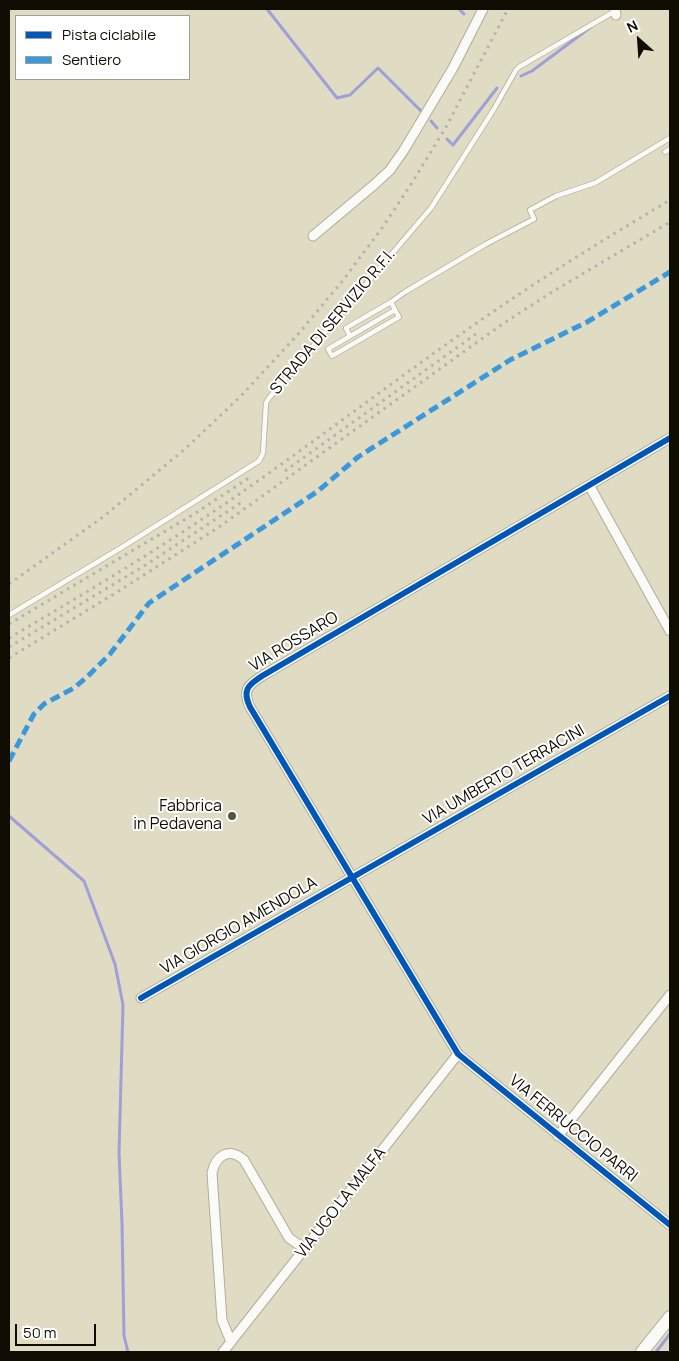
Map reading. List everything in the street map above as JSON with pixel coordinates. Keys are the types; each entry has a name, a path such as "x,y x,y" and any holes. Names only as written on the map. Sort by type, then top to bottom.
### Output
{"main road":[{"path":"642,1352 670,1317"}],"street":[{"path":"313,236 390,170 453,68 483,9"},
{"name":"VIA ROSSARO","path":"458,1054 250,707 246,696 248,687 271,671 670,438"},
{"path":"589,485 670,630"},
{"name":"VIA UMBERTO TERRACINI","path":"352,878 670,696"},
{"name":"VIA GIORGIO AMENDOLA","path":"141,998 352,878"},
{"path":"558,1136 670,995"},
{"name":"VIA FERRUCCIO PARRI","path":"458,1054 670,1225"},
{"name":"VIA UGO LA MALFA","path":"223,1352 458,1054"},
{"path":"231,1342 222,1320 212,1173 218,1159 231,1153 238,1155 244,1160 289,1238 305,1249"}],"lane":[{"name":"STRADA DI SERVIZIO R.F.I.","path":"9,615 124,546 259,461 263,453 266,403 269,398 432,208 516,70 615,11"},
{"path":"350,336 346,328 478,249 534,219 530,210 556,196 595,183 669,139 670,147 665,152"},
{"path":"391,302 400,317 332,356 328,349 395,310"}],"waterway":[{"path":"267,9 337,98 350,95 378,68 421,111"},
{"path":"459,9 464,14"},
{"path":"521,76 532,71 591,27"},
{"path":"447,139 453,145 497,88"},
{"path":"431,121 437,128"},
{"path":"9,816 84,881 115,964 123,1005 119,1153 124,1336 128,1352"},
{"path":"656,1352 670,1334"}],"railway":[{"path":"9,584 103,517 185,449 241,396 300,332 344,279 410,186 446,127 508,9"},
{"path":"9,638 187,529 245,490 486,317 576,257 670,200"},
{"path":"9,658 219,527 504,323 552,292 670,222"},
{"path":"285,471 480,331"},
{"path":"9,624 194,514 252,476"},
{"path":"9,647 144,566 242,502"}],"marked path":[{"path":"9,761 34,714 44,704 74,688 87,677 110,654 149,603 318,491 358,457 510,360 587,322 670,272"}],"cycle path":[{"path":"670,438 262,676 250,685 247,692 250,707 458,1054 670,1225"},
{"path":"141,998 670,696"}],"place":[{"name":"Fabbrica in Pedavena","path":"232,816"}]}
